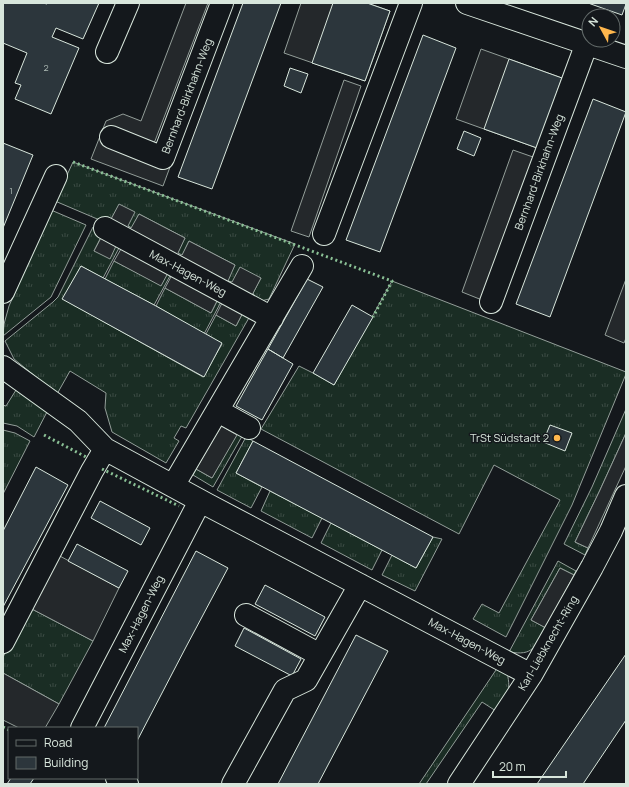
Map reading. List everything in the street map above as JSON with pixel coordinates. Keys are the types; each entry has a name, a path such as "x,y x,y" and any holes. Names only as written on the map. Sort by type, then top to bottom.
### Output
{"street":[{"path":"107,52 128,3"},
{"name":"Bernhard-Birkhahn-Weg","path":"111,138 163,158 222,3"},
{"path":"324,234 411,3"},
{"path":"468,3 581,41"},
{"name":"Bernhard-Birkhahn-Weg","path":"491,302 585,48"},
{"path":"601,48 626,57"},
{"path":"3,292 56,176"},
{"name":"Max-Hagen-Weg","path":"105,228 272,318"},
{"path":"173,486 302,266"},
{"name":"Max-Hagen-Weg","path":"3,367 78,421 105,449 531,675"},
{"path":"218,411 249,428"},
{"path":"3,642 92,471 105,449"},
{"name":"Karl-Liebknecht-Ring","path":"459,784 531,675 592,567 611,531 626,496"},
{"name":"Max-Hagen-Weg","path":"83,727 200,500"},
{"path":"233,784 285,690 306,680 360,585"},
{"path":"246,615 320,655"}],"green space":[{"path":"73,162 295,244 269,299 261,301 254,297 253,293 261,278 232,283 227,280 235,265 189,241 182,256 177,253 185,238 139,214 132,228 128,226 119,205 109,224 55,201"},
{"path":"51,210 86,225 51,297 3,336 4,324 9,306"},
{"path":"93,227 104,231 94,251 116,246 119,248 103,278 81,266 63,299 203,377 222,344 206,334 216,315 236,326 243,312 250,316 186,428 181,426 174,438 179,441 166,463 112,432 105,408 106,393 70,371 57,394 14,359 5,341 58,297"},
{"path":"114,261 161,285 168,272 171,274 154,305 105,279"},
{"path":"392,281 626,372 572,505 506,637 473,619 482,604 499,613 560,500 494,465 459,534 261,429 299,366 334,385"},
{"path":"165,288 211,313 218,299 222,300 204,334 156,306"},
{"path":"16,390 48,410 34,437 17,426 3,423 3,405 6,406"},
{"path":"626,409 626,433 575,542 588,548 585,555 564,544 592,487"},
{"path":"225,422 245,431 213,487 193,475 196,469 212,478 236,435 221,426"},
{"path":"3,430 15,433 30,441 3,494"},
{"path":"246,437 253,441 236,473 262,487 251,508 217,490"},
{"path":"270,491 322,518 312,538 261,511"},
{"path":"331,523 382,550 372,570 321,543"},
{"path":"433,537 442,539 415,591 382,575 392,555 416,568"},
{"path":"558,561 576,571 574,575 560,568 531,620 546,628 536,645 529,651 524,653 509,652"},
{"path":"30,608 93,641 59,704 3,673 3,657"},
{"path":"498,667 507,673 509,685 507,694 503,701 496,711 482,702 426,784 419,784"}],"shaded area":[{"path":"186,3 208,3 148,159 170,167 163,186 91,159 106,121 123,114 141,121"},
{"path":"301,3 367,3 390,11 365,81 284,53"},
{"path":"481,49 562,78 537,148 456,119"},
{"path":"344,80 361,86 309,237 291,231"},
{"path":"513,150 533,157 482,300 462,292"},
{"path":"119,204 135,212 128,226 131,228 139,214 185,238 178,253 182,255 189,241 235,265 228,281 232,282 240,267 261,278 236,326 216,315 223,301 218,299 211,313 165,288 172,275 168,273 161,286 114,261 121,249 116,246 110,259 94,251"},
{"path":"626,279 626,338 624,343 605,335"},
{"path":"221,426 237,435 212,478 196,469"},
{"path":"626,433 626,466 588,548 575,542"},
{"path":"58,555 119,588 93,641 30,608"},
{"path":"560,568 574,575 546,628 531,620"},
{"path":"3,673 59,704 46,727 17,727 3,720"}],"building":[{"path":"3,3 99,3 83,39 56,28 52,37 79,48 51,114 15,99 21,85 15,83 27,53 3,43"},
{"path":"243,3 281,3 212,189 178,177"},
{"path":"333,3 367,3 390,11 365,81 312,63"},
{"path":"588,3 626,3 622,15 621,8 602,8"},
{"path":"423,35 456,48 380,252 346,240"},
{"path":"509,59 562,78 537,148 484,129"},
{"path":"290,68 308,74 301,93 284,86"},
{"path":"593,99 626,112 550,317 516,304"},
{"path":"464,131 481,138 474,156 457,149"},
{"path":"3,143 33,155 3,228"},
{"path":"81,266 222,343 204,377 62,299"},
{"path":"307,279 323,287 283,358 268,349"},
{"path":"352,305 373,317 334,385 313,373"},
{"path":"268,349 293,364 262,420 236,406"},
{"name":"TrSt Südstadt 2","path":"550,425 572,433 565,451 543,442"},
{"path":"253,441 433,537 416,568 236,473"},
{"path":"36,467 68,485 3,607 3,531"},
{"path":"100,501 150,528 141,545 91,518"},
{"path":"77,544 128,571 119,588 68,561"},
{"path":"196,551 228,568 138,739 138,727 105,727"},
{"path":"265,585 325,617 315,636 255,604"},
{"path":"244,628 301,659 292,676 235,646"},
{"path":"356,635 388,651 318,784 278,784"},
{"path":"626,654 626,720 583,784 537,784"},
{"path":"10,779 33,779 30,784 7,784"}],"hedge":[{"path":"73,162 392,281 373,317"},
{"path":"44,435 88,458"},
{"path":"102,469 179,506"},
{"path":"3,727 8,730"}],"place":[{"name":"TrSt Südstadt 2","path":"557,438"}]}
